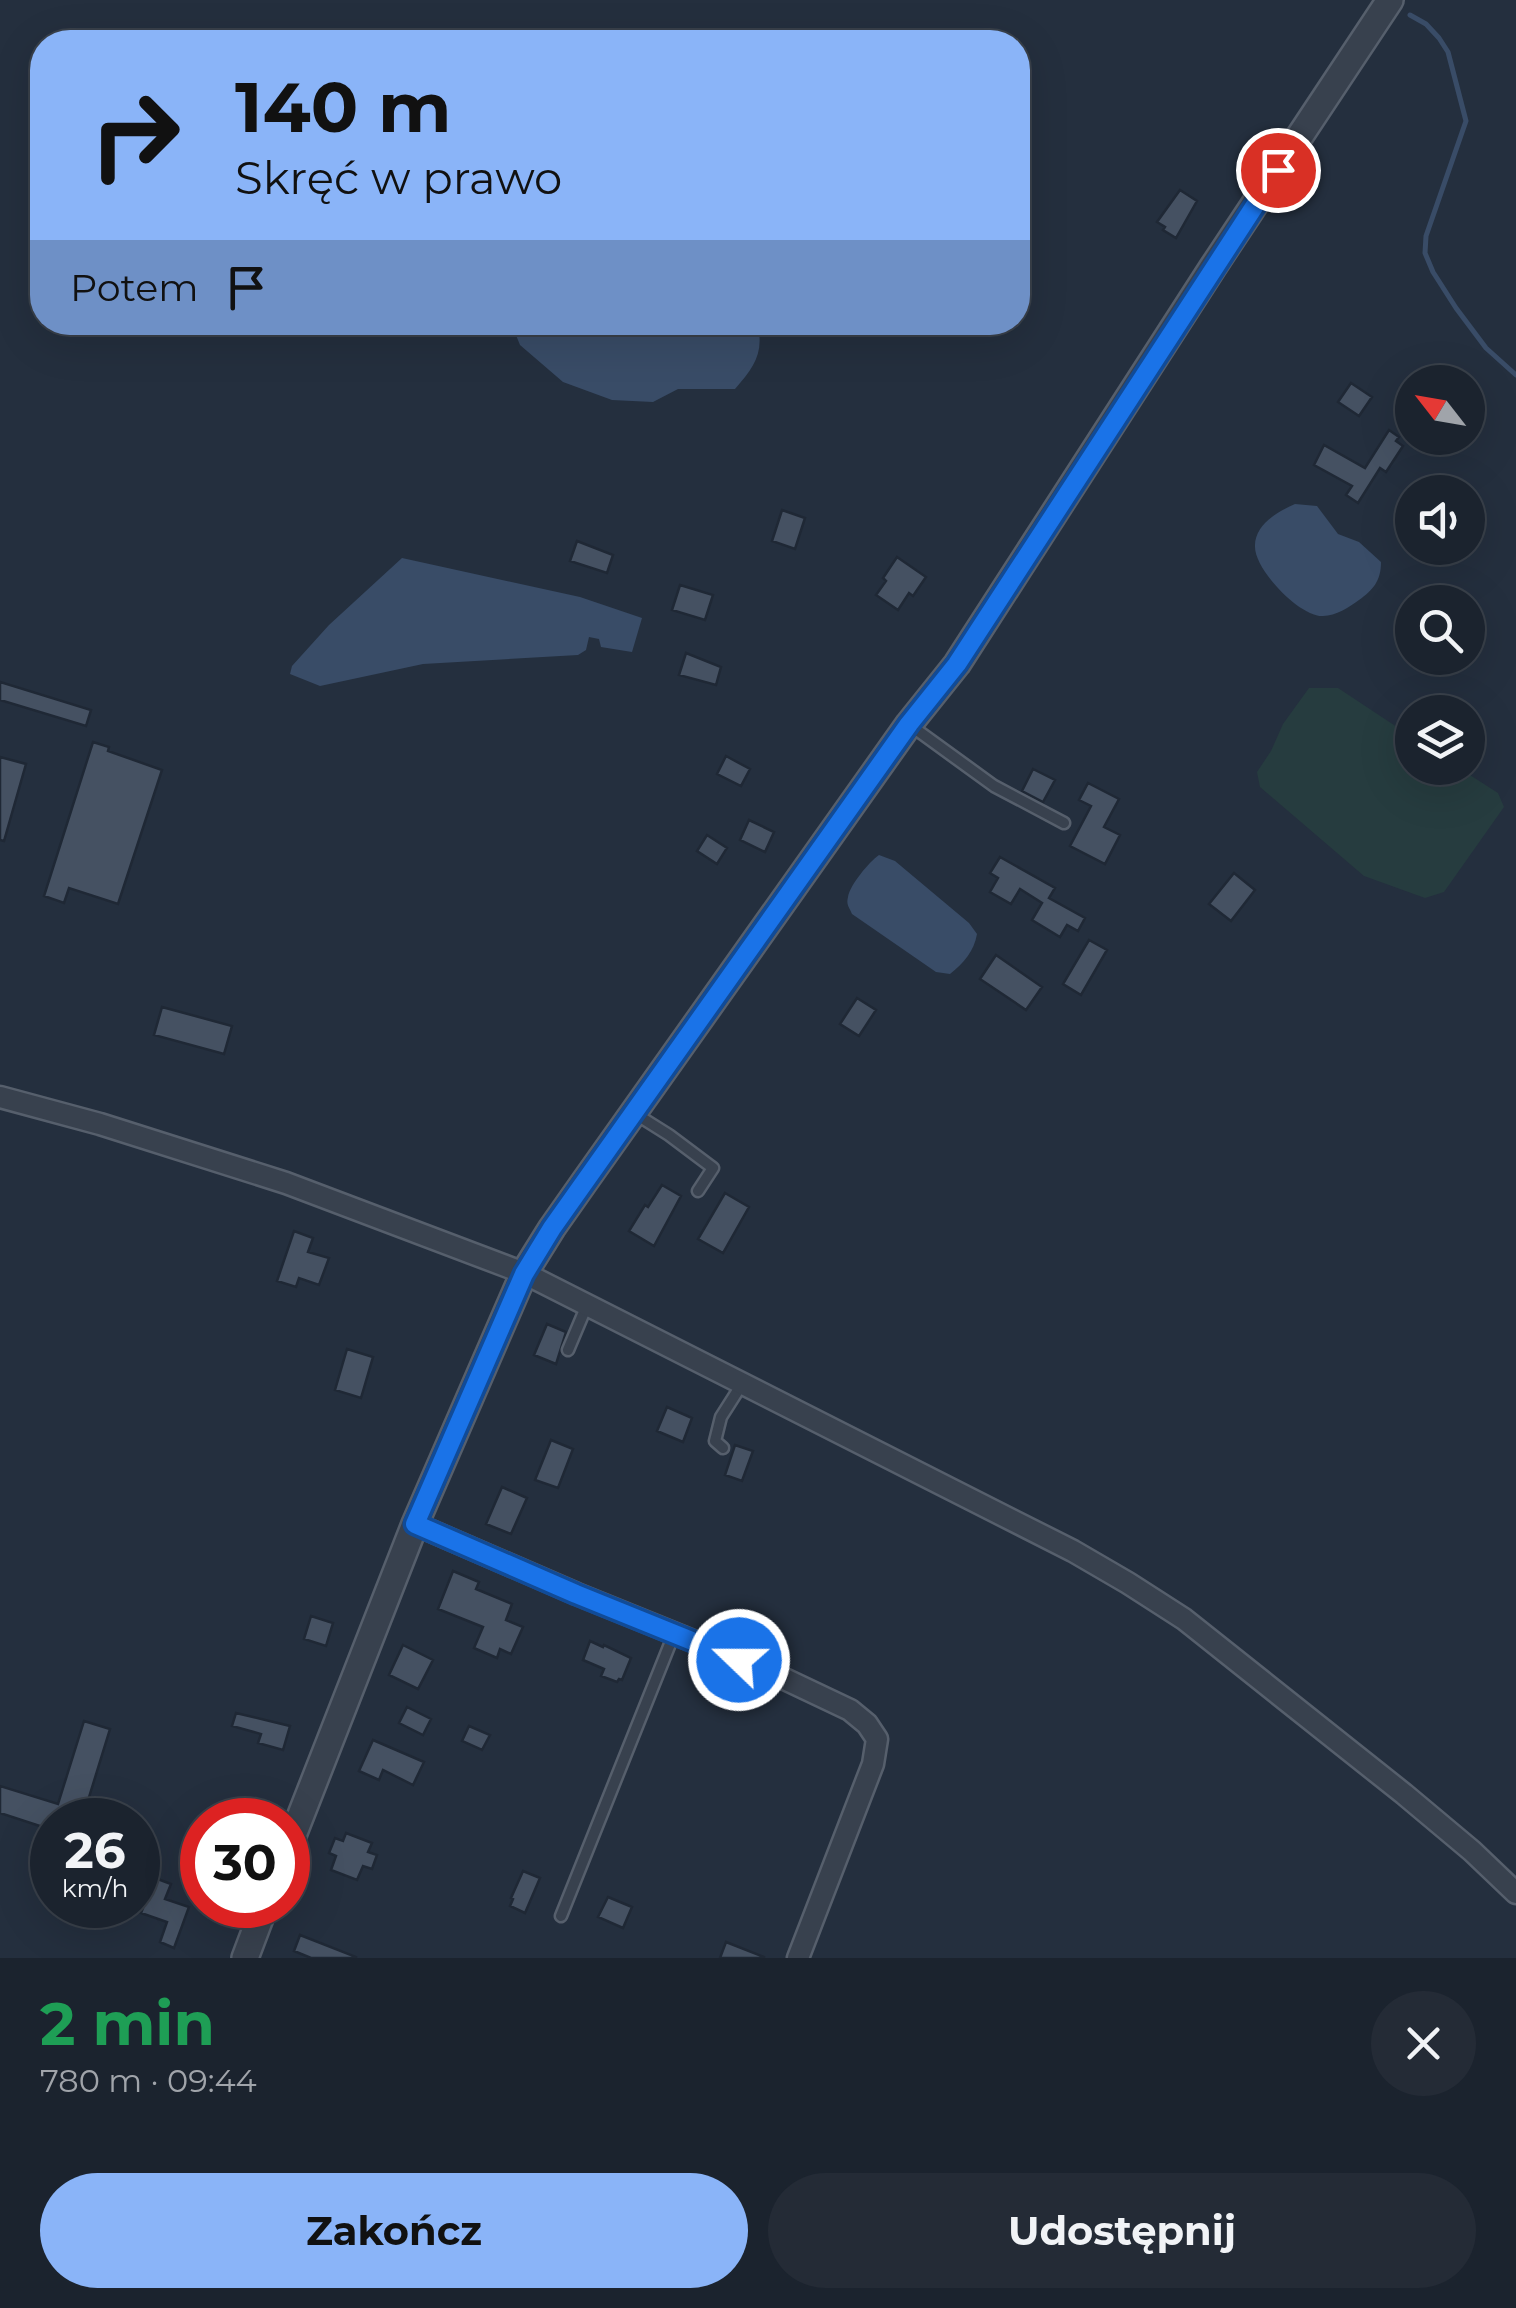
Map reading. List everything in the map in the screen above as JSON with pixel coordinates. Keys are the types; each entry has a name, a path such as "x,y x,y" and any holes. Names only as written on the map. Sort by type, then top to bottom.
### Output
{"street":[{"path":"308,1798 415,1524 524,1274 633,1112 909,724 957,664 1390,0"},
{"path":"0,1097 286,1183 524,1274 1073,1551 1184,1620 1404,1794 1516,1893"},
{"path":"415,1524 772,1673 850,1710 868,1724 877,1740 873,1764 798,1958"},
{"path":"245,1958 257,1928"}],"lane":[{"path":"909,724 994,786 1064,823"},
{"path":"633,1112 713,1168 698,1192"},
{"path":"568,1350 587,1305"},
{"path":"724,1448 715,1441 721,1418 742,1383"},
{"path":"561,1916 674,1634"}],"green space":[{"path":"1309,688 1338,688 1395,726 1395,785 1485,785 1498,793 1504,807 1444,892 1425,898 1364,876 1260,787 1257,772 1283,724"}],"water":[{"path":"516,335 759,335 760,342 752,366 735,389 678,389 653,402 612,400 563,382 520,345"},
{"path":"1295,504 1317,506 1338,534 1359,542 1381,562 1380,575 1372,589 1337,613 1313,614 1291,601 1270,579 1257,557 1256,539 1262,526"},
{"path":"402,558 580,597 642,618 632,652 601,647 599,639 589,637 586,650 578,655 423,664 320,686 290,674 292,666 329,625"},
{"path":"879,855 895,861 977,934 968,956 950,974 936,972 852,914 847,902 849,892"}],"building":[{"path":"1180,190 1197,201 1176,238 1157,222"},
{"path":"1351,383 1372,397 1359,416 1338,402"},
{"path":"1389,430 1395,434 1397,455 1386,472 1380,468 1358,503 1346,495 1352,486 1314,465 1324,445 1365,468"},
{"path":"782,510 805,518 795,549 772,541"},
{"path":"577,541 613,555 607,573 570,561"},
{"path":"897,557 926,577 898,610 876,595"},
{"path":"680,585 713,595 705,620 672,610"},
{"path":"686,653 721,667 716,685 679,675"},
{"path":"0,682 91,710 86,726 0,700"},
{"path":"93,742 162,770 118,904 69,888 64,903 44,896"},
{"path":"726,756 750,769 741,786 717,774"},
{"path":"0,757 26,764 4,841 0,840"},
{"path":"1033,769 1055,780 1043,802 1022,791"},
{"path":"1088,783 1119,799 1104,827 1120,835 1105,864 1070,846 1091,806 1079,800"},
{"path":"749,820 774,832 765,852 740,840"},
{"path":"707,835 727,848 717,864 697,851"},
{"path":"1000,857 1055,888 1049,898 1085,918 1078,931 1067,925 1060,937 1032,920 1042,903 1020,889 1011,904 990,892 998,878 990,873"},
{"path":"1234,873 1255,890 1231,921 1209,904"},
{"path":"1089,940 1107,950 1081,995 1063,984"},
{"path":"996,955 1042,987 1026,1010 980,979"},
{"path":"857,998 876,1010 859,1036 840,1024"},
{"path":"162,1007 232,1026 224,1054 154,1035"},
{"path":"662,1185 681,1196 654,1246 629,1231"},
{"path":"725,1193 749,1207 723,1253 698,1239"},
{"path":"294,1231 313,1238 308,1252 329,1258 319,1285 299,1278 296,1287 277,1281"},
{"path":"547,1324 566,1332 556,1364 534,1355"},
{"path":"347,1349 373,1357 361,1398 335,1390"},
{"path":"667,1407 692,1418 683,1442 657,1431"},
{"path":"551,1440 573,1449 558,1488 535,1480"},
{"path":"735,1445 753,1451 742,1481 725,1475"},
{"path":"502,1487 527,1498 511,1534 486,1524"},
{"path":"453,1571 479,1582 476,1589 512,1604 506,1620 523,1627 511,1654 500,1649 497,1658 474,1648 483,1627 438,1609"},
{"path":"311,1616 333,1623 326,1646 304,1639"},
{"path":"590,1641 631,1658 622,1680 601,1676 604,1669 583,1660"},
{"path":"403,1645 433,1660 418,1689 389,1675"},
{"path":"407,1707 431,1719 423,1735 399,1723"},
{"path":"236,1713 290,1726 283,1750 258,1743 261,1734 232,1726"},
{"path":"84,1721 110,1729 89,1798 60,1798"},
{"path":"469,1726 490,1735 482,1750 462,1741"},
{"path":"373,1740 424,1762 413,1785 383,1770 379,1780 359,1771"},
{"path":"0,1786 39,1798 30,1798 30,1823 0,1813"},
{"path":"346,1833 372,1843 368,1852 377,1855 372,1869 363,1866 357,1880 331,1870 336,1856 329,1853 335,1838 343,1841"},
{"path":"523,1871 540,1878 525,1913 510,1906"},
{"path":"160,1880 171,1884 165,1899 180,1904 181,1928 174,1948 160,1942 167,1922 160,1920"},
{"path":"608,1897 632,1907 623,1928 598,1917"},
{"path":"300,1935 356,1958 311,1958 294,1951"},
{"path":"726,1942 764,1957 764,1958 720,1958"}],"waterway":[{"path":"1410,15 1426,24 1448,52 1466,121 1426,236 1425,253 1456,308 1486,348 1516,375"}],"route":[{"path":"739,1660 415,1524 524,1274 552,1228 909,724 957,664 1278,170"}]}
